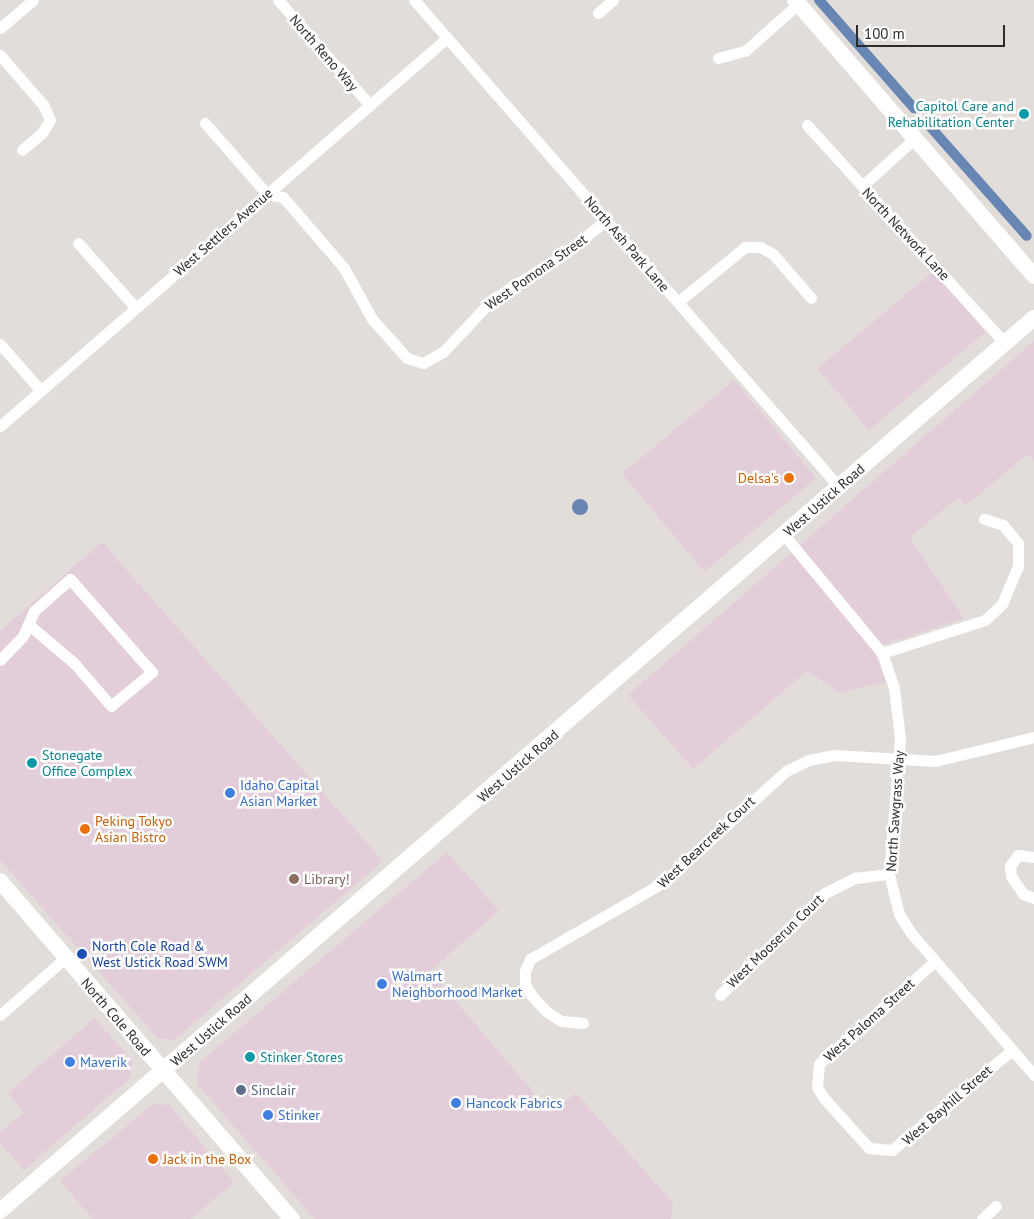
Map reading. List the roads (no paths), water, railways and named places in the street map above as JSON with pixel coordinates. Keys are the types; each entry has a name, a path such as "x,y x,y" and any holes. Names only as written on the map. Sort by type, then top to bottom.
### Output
{"main road":[{"path":"797,2 916,137 1034,276"},
{"name":"West Ustick Road","path":"0,1211 1034,318"},
{"name":"North Cole Road","path":"0,881 292,1219"}],"street":[{"path":"0,28 33,0"},
{"name":"North Reno Way","path":"278,0 370,105"},
{"name":"North Ash Park Lane","path":"414,0 839,487"},
{"path":"598,13 612,0"},
{"path":"718,58 745,51 797,2"},
{"name":"West Settlers Avenue","path":"0,426 447,38"},
{"path":"0,56 44,106 50,120 42,132 22,150"},
{"path":"204,123 267,194"},
{"name":"North Network Lane","path":"806,125 918,244 1006,343"},
{"path":"862,186 916,137"},
{"name":"West Pomona Street","path":"267,194 283,197 344,268 372,318 407,358 422,363 443,352 492,300 567,252 606,220"},
{"path":"78,243 136,308"},
{"path":"678,302 745,247 760,247 772,254 812,298"},
{"path":"0,344 41,391"},
{"path":"882,652 985,620 1002,604 1018,566 1018,543 1003,525 984,519"},
{"name":"North Sawgrass Way","path":"784,535 882,652 898,713 898,761 890,874 899,914 935,961 1034,1075"},
{"path":"0,660 14,648 34,611 70,579 152,672 111,706 74,663 28,624"},
{"path":"898,761 947,759 1034,737"},
{"name":"West Bearcreek Court","path":"583,1023 561,1021 532,996 525,984 525,971 530,959 540,950 630,904 664,882 786,771 809,760 834,755 898,761"},
{"path":"1034,857 1018,855 1010,866 1011,876 1023,894 1034,898"},
{"name":"West Mooserun Court","path":"720,995 825,893 855,878 890,874"},
{"path":"0,1015 65,958"},
{"name":"West Paloma Street","path":"817,1087 819,1064 935,961"},
{"name":"West Bayhill Street","path":"817,1087 869,1148 892,1150 1012,1050"},
{"path":"982,1219 996,1206"}],"water":[{"path":"580,499 586,501 588,507 586,513 580,515 574,513 572,507 574,501"}],"waterway":[{"path":"819,0 914,108"},
{"path":"926,122 1027,236"}],"place":[{"name":"Capitol Care and Rehabilitation Center","path":"1024,114"},
{"name":"Delsa's","path":"789,478"},
{"name":"Stonegate Office Complex","path":"32,763"},
{"name":"Idaho Capital Asian Market","path":"230,793"},
{"name":"Peking Tokyo Asian Bistro","path":"85,829"},
{"name":"Library!","path":"294,879"},
{"name":"North Cole Road & West Ustick Road SWM","path":"82,954"},
{"name":"Walmart Neighborhood Market","path":"382,984"},
{"name":"Stinker Stores","path":"250,1057"},
{"name":"Maverik","path":"70,1062"},
{"name":"Sinclair","path":"241,1090"},
{"name":"Hancock Fabrics","path":"456,1103"},
{"name":"Stinker","path":"268,1115"},
{"name":"Jack in the Box","path":"153,1159"}]}
